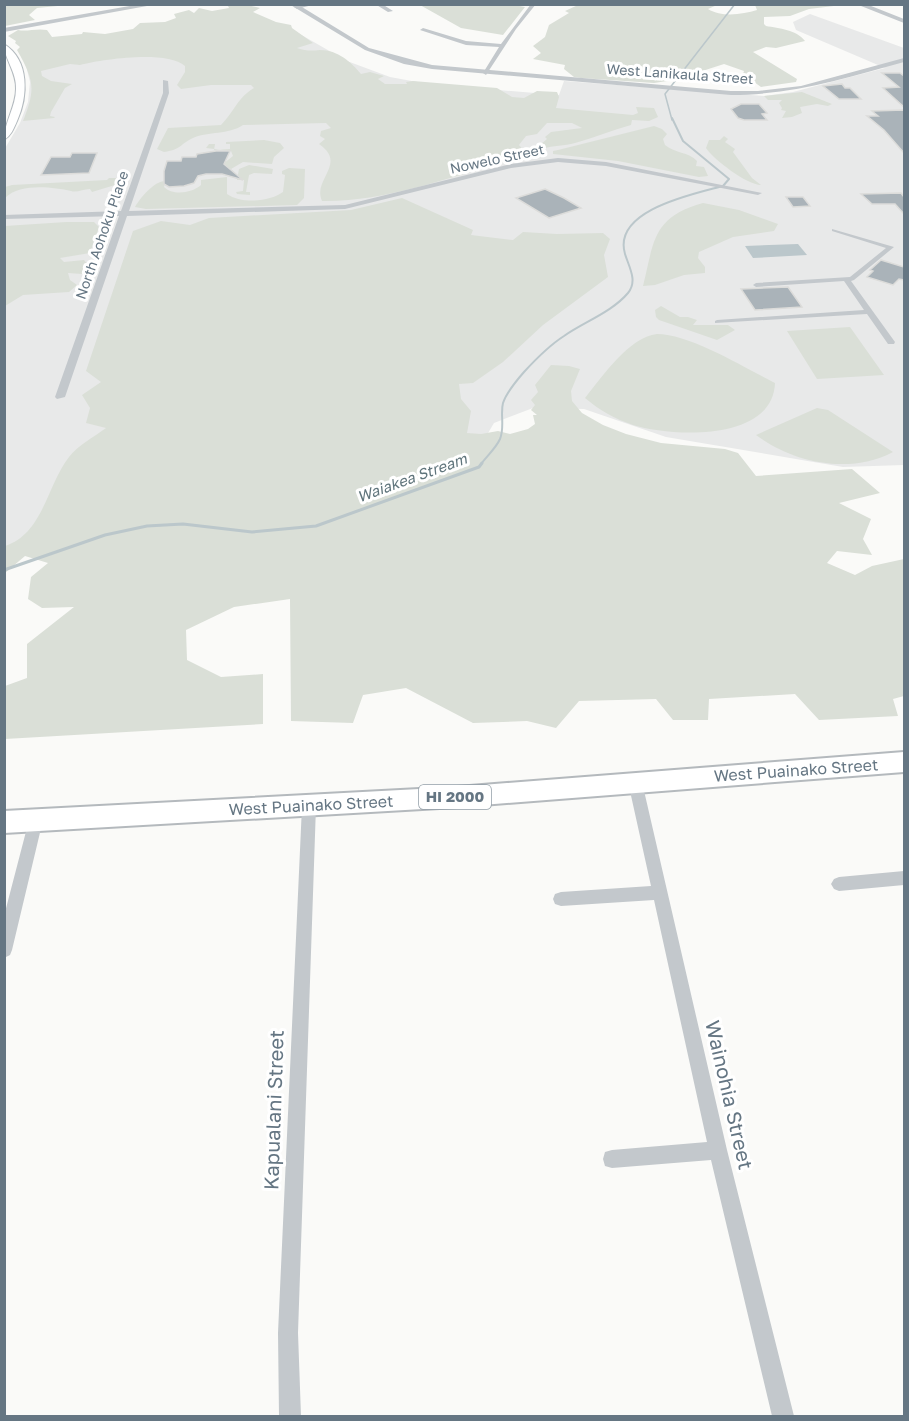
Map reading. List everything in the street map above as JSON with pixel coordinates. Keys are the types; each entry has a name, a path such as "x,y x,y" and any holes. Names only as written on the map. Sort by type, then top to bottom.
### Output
{"highway":[{"name":"West Puainako Street","path":"4,822 458,797 904,762"}],"main road":[{"path":"4,46 16,64 23,82 21,103 4,137"}],"street":[{"path":"4,30 155,4"},
{"path":"295,6 314,4"},
{"path":"377,4 390,11"},
{"path":"486,73 518,22 534,4"},
{"path":"853,4 901,20"},
{"path":"859,4 901,20"},
{"name":"West Lanikaula Street","path":"295,6 367,49 385,56 432,67 486,73 746,93 786,91 904,60"},
{"path":"423,30 455,41 502,46"},
{"name":"North Aohoku Place","path":"60,397 166,93 165,81"},
{"name":"Nowelo Street","path":"4,217 122,216 357,206 511,166 554,160 606,164 758,193"},
{"name":"Nowelo Street","path":"4,223 122,216"},
{"path":"756,285 852,279 891,247 834,230"},
{"path":"846,279 891,342"},
{"path":"717,322 869,312"},
{"name":"Wainohia Street","path":"635,782 718,1150 783,1416"},
{"name":"Kapualani Street","path":"290,1416 288,1333 309,806"},
{"path":"4,950 36,820"},
{"path":"839,884 904,878"},
{"path":"561,899 659,893"},
{"path":"612,1159 718,1150"}],"shaded area":[{"path":"5,4 68,5 37,8 29,15 35,20 5,26"},
{"path":"227,4 260,8 253,12 276,22 291,25 313,43 297,48 338,54 361,74 370,72 384,76 378,79 385,84 407,84 406,82 413,81 497,88 512,97 524,98 537,91 557,92 559,97 556,108 633,115 638,113 636,107 654,108 658,117 649,121 632,120 631,125 589,139 542,149 541,144 551,132 582,128 572,123 547,123 537,134 526,136 519,145 525,152 507,157 505,162 392,193 368,198 322,201 321,186 330,165 327,151 319,144 325,139 320,136 321,131 331,128 326,123 243,125 231,130 193,138 170,151 164,152 157,149 168,128 221,125 240,100 254,88 251,85 211,85 181,89 177,85 185,72 185,66 176,61 164,58 134,57 80,65 70,64 41,71 42,76 51,81 72,84 65,88 51,112 50,116 54,118 23,121 30,101 30,77 17,50 20,47 8,36 18,30 47,30 52,37 82,34 83,32 105,34 133,29 140,23 165,22 176,18 174,14 189,10 194,13 199,8 212,11 229,8"},
{"path":"508,4 525,7 503,35 461,28 420,5"},
{"path":"578,5 717,5 708,9 720,14 733,14 757,10 755,5 842,5 809,9 790,16 764,17 766,26 793,32 805,41 776,48 766,47 753,52 797,79 796,82 761,87 743,74 744,71 724,64 690,75 688,72 690,69 682,69 671,75 667,81 654,83 574,77 564,69 565,65 533,59 541,53 533,46 545,37 549,25 569,13 565,11"},
{"path":"810,14 904,48 904,465 843,467 666,437 584,409 533,408 494,423 478,450 233,521 5,559 4,150 20,123 28,102 30,82 27,70 291,29 347,61 390,77 428,84 559,95 564,81 764,96 793,92 885,68 796,30 793,22"},
{"path":"802,92 832,104 800,107 802,113 782,118 786,111 781,110 779,103 782,100 768,100 764,96"},
{"path":"654,126 667,134 663,139 665,145 694,158 697,161 696,166 704,167 708,176 699,177 618,161 553,154 553,151"},
{"path":"724,136 728,139 725,142 735,149 733,152 752,178 761,185 747,181 731,171 706,148 709,140 720,140"},
{"path":"264,140 280,143 284,148 274,157 272,164 243,162 231,169 223,164 233,156 231,151 220,150 230,149 230,144 226,142"},
{"path":"209,144 215,144 214,149 206,148"},
{"path":"249,165 273,169 272,174 249,175 246,192 250,192 250,195 237,194 236,192 243,191 244,180 237,180 239,169"},
{"path":"289,168 305,169 304,198 297,205 146,209 135,207 153,186 162,181 166,181 164,187 172,192 188,192 201,185 201,180 227,177 227,194 240,199 263,200 283,192 285,175 282,171"},
{"path":"127,178 124,186 115,185 92,192 90,189 73,191 36,187 19,190 5,198 5,187 12,185 107,180"},
{"path":"402,198 473,230 471,235 513,240 523,232 603,233 610,239 604,255 608,277 543,325 503,362 473,383 459,384 461,399 471,411 467,433 481,434 498,431 510,434 528,429 535,424 533,415 537,415 531,410 535,405 531,400 538,392 535,385 551,365 569,366 580,369 571,391 572,401 582,413 603,425 661,443 725,449 738,453 756,476 852,469 880,493 839,503 871,519 863,539 872,555 837,551 827,563 855,575 872,566 904,559 904,696 893,699 898,716 819,720 795,694 709,699 708,720 673,720 656,699 579,701 556,728 527,721 473,723 406,688 363,695 353,723 291,721 290,599 234,607 186,630 187,660 221,677 263,674 263,724 5,739 5,686 27,678 27,644 74,607 42,608 28,599 31,577 48,563 25,556 5,573 5,546 18,540 36,520 61,468 69,457 81,445 106,428 86,423 90,408 82,395 101,382 86,371 133,231 161,221 190,225 209,218 351,210"},
{"path":"703,203 739,210 778,224 774,231 733,237 699,252 698,258 705,267 705,273 684,275 655,285 643,286 653,244 658,233 674,216"},
{"path":"94,222 99,227 90,253 60,258 64,262 84,260 89,266 82,274 68,273 70,280 77,285 69,292 23,295 5,306 5,226"},
{"path":"798,244 807,255 753,258 745,246"},
{"path":"661,306 680,317 697,320 693,325 728,325 735,330 717,340 659,320 655,310"},
{"path":"850,327 884,375 817,379 787,331"},
{"path":"657,334 670,335 701,346 775,383 770,402 757,416 739,425 718,431 694,433 671,432 633,425 608,414 585,398 626,350 636,342"},
{"path":"817,408 828,410 893,452 859,463 822,463 787,453 756,435"}],"building":[{"path":"882,73 900,73 904,76 904,107 883,88 899,87"},
{"path":"842,84 845,88 850,88 861,99 839,99 823,86"},
{"path":"741,104 759,104 767,113 762,114 767,120 738,118 731,109"},
{"path":"904,110 904,153 884,130 867,116 878,116 872,111"},
{"path":"230,151 224,164 243,180 222,174 206,174 198,176 194,183 184,186 169,187 164,184 167,161 181,161 182,157 196,157 197,154"},
{"path":"72,153 97,153 89,173 41,175 51,157 70,157"},
{"path":"545,189 581,208 549,218 516,198"},
{"path":"901,193 904,197 904,214 895,204 872,204 861,194"},
{"path":"786,197 803,197 810,206 793,207"},
{"path":"881,260 904,267 904,280 899,279 893,285 867,277 873,271 870,270"},
{"path":"788,287 802,307 755,310 741,289"}],"waterway":[{"name":"Waiakea Stream","path":"672,120 665,94 735,4"},
{"name":"Waiakea Stream","path":"481,464 500,439 503,403 521,375 553,344 614,306 628,293 632,279 625,254 624,239 631,226 643,215 658,207 676,199 723,186 729,179 683,141 672,118"},
{"name":"Waiakea Stream","path":"4,570 105,535 147,526 183,524 252,532 316,526 479,467 482,463"}]}
